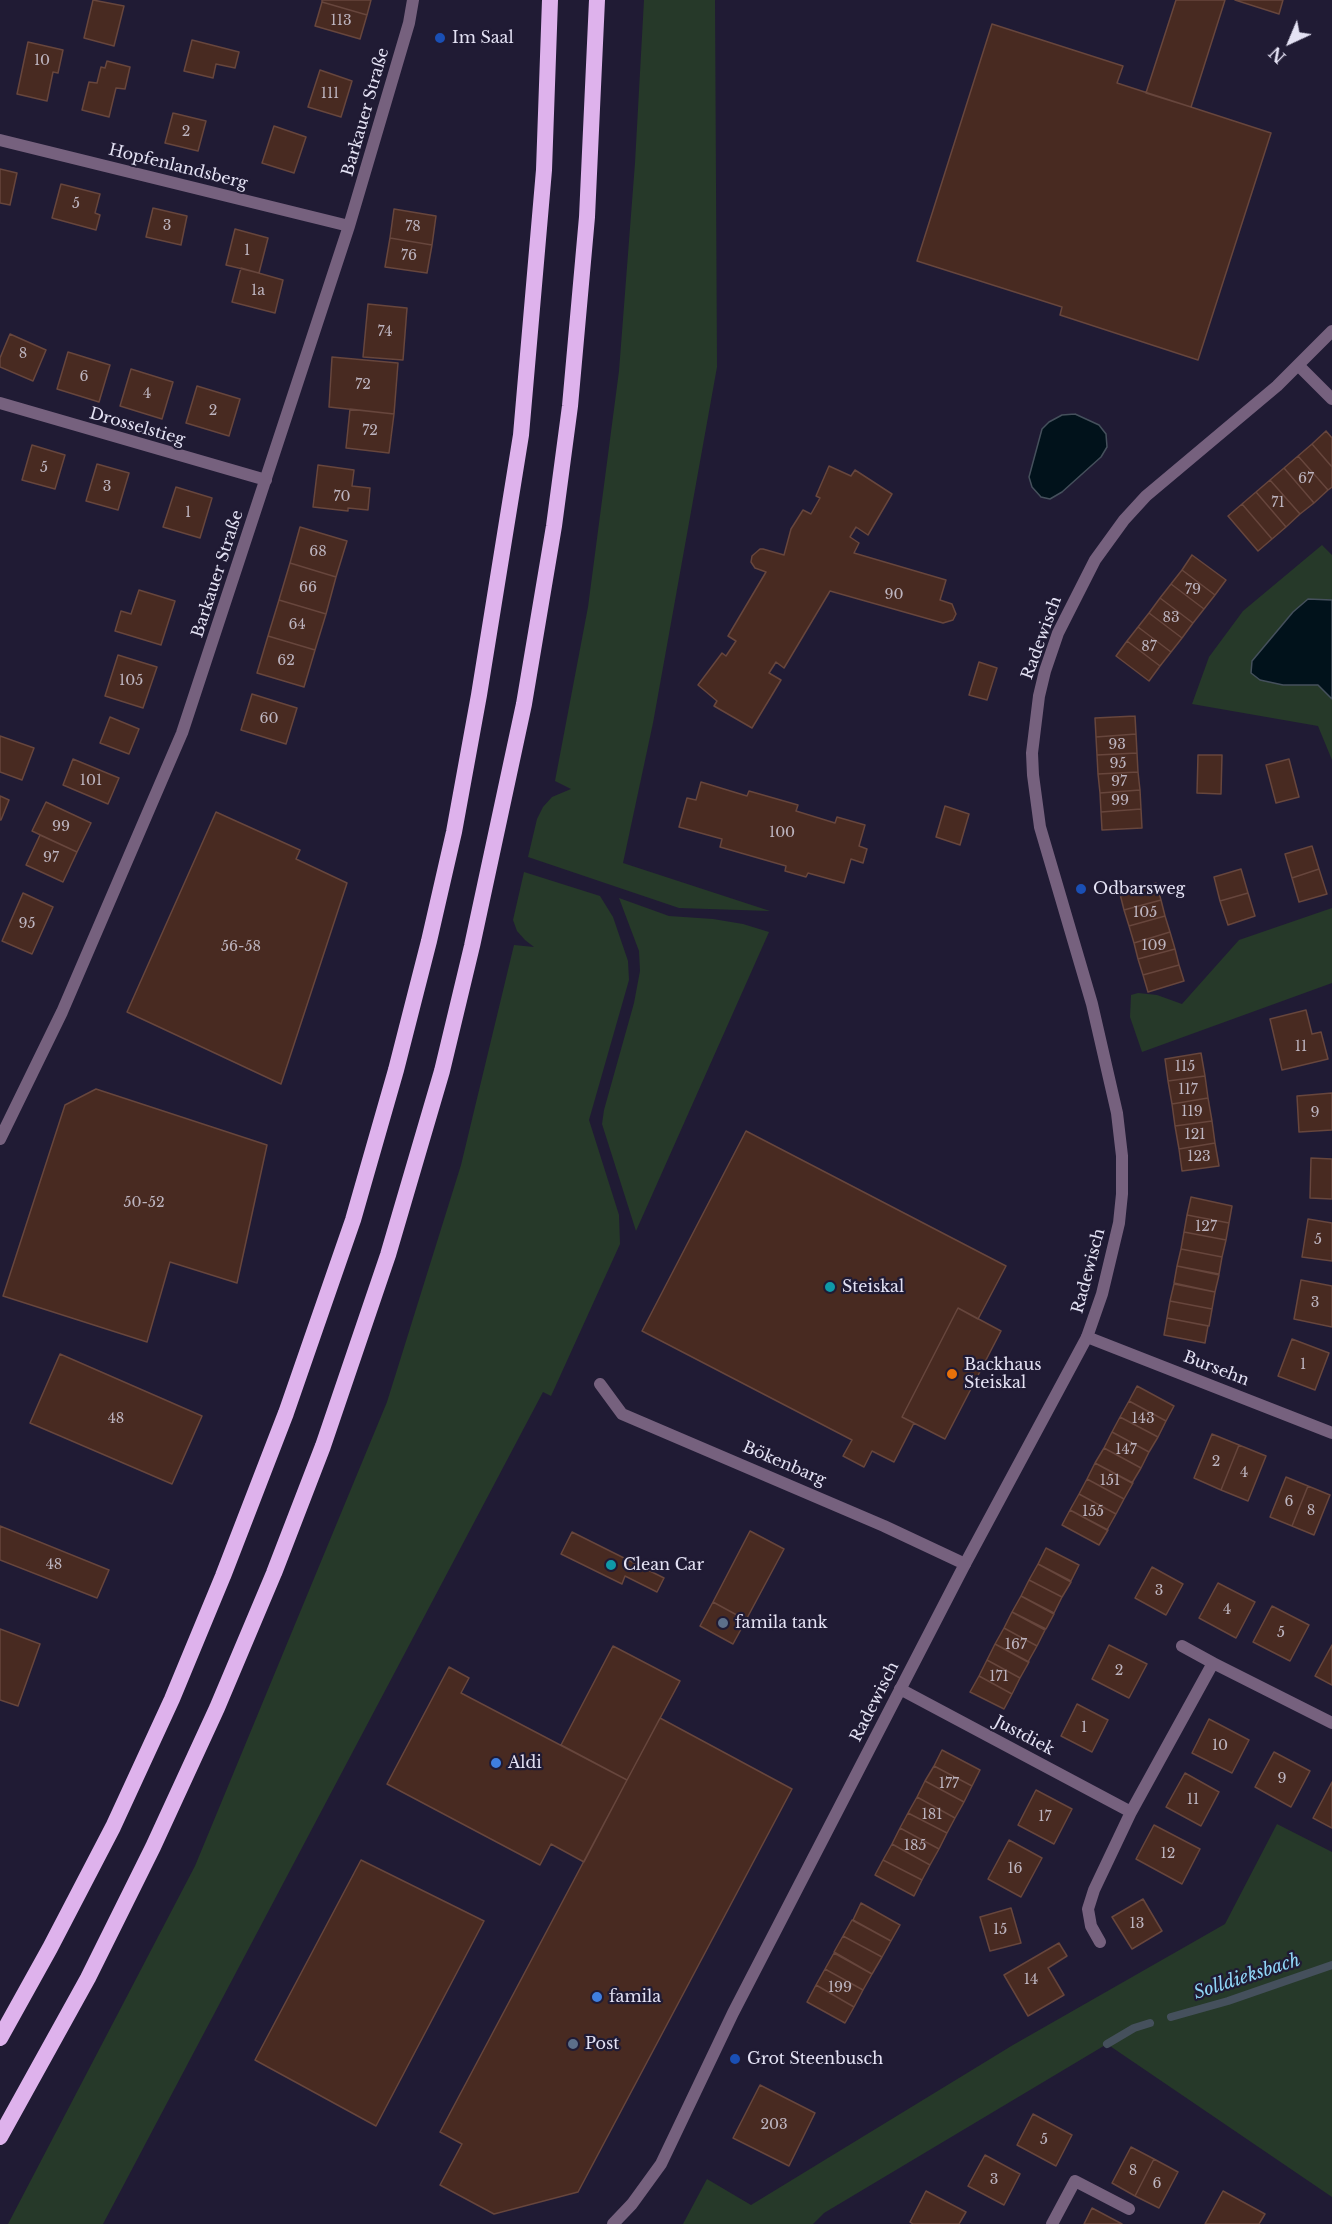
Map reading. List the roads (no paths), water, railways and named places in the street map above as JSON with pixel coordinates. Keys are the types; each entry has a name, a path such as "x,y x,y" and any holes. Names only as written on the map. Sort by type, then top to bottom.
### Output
{"highway":[{"path":"0,2038 113,1827 172,1699 223,1576 286,1413 345,1243 396,1070 454,832 479,695 520,435 544,170 550,0"},
{"path":"0,2137 88,1978 148,1857 217,1708 274,1573 323,1446 385,1266 442,1071 472,946 524,704 554,526 570,406 587,217 597,0"}],"street":[{"name":"Barkauer Straße","path":"0,1139 62,1012 182,733 349,226 414,0"},
{"name":"Hopfenlandsberg","path":"0,140 349,226"},
{"name":"Radewisch","path":"613,2224 632,2204 661,2164 718,2043 900,1689 1087,1337 1102,1294 1119,1223 1122,1194 1122,1156 1117,1113 1092,1004 1041,827 1033,776 1032,753 1039,696 1045,671 1068,609 1095,560 1124,520 1146,496 1247,413 1299,366 1332,331"},
{"path":"1299,366 1332,399"},
{"name":"Drosselstieg","path":"0,403 266,480"},
{"name":"Bursehn","path":"1087,1337 1332,1433"},
{"name":"Bökenbarg","path":"600,1384 622,1414 862,1516 965,1564"},
{"path":"1182,1646 1332,1723"},
{"path":"1100,1942 1091,1926 1088,1909 1094,1890 1131,1812 1213,1663"},
{"name":"Justdiek","path":"900,1689 1131,1812"},
{"path":"1052,2224 1075,2181 1129,2209"}],"water":[{"path":"1075,414 1099,425 1106,434 1107,447 1101,457 1062,492 1050,499 1041,497 1032,487 1029,477 1042,429 1062,415"},
{"path":"1308,599 1332,600 1332,699 1318,685 1283,685 1260,680 1251,673 1252,661 1293,612"}],"waterway":[{"name":"Solldieksbach","path":"1171,2017 1228,2001 1332,1965"},
{"name":"Solldieksbach","path":"1107,2044 1134,2028 1150,2023"}],"place":[{"name":"Im Saal","path":"440,38"},
{"name":"Odbarsweg","path":"1081,889"},
{"name":"Steiskal","path":"830,1287"},
{"name":"Backhaus Steiskal","path":"952,1374"},
{"name":"Clean Car","path":"611,1565"},
{"name":"famila tank","path":"723,1623"},
{"name":"Aldi","path":"496,1763"},
{"name":"famila","path":"597,1997"},
{"name":"Post","path":"573,2044"},
{"name":"Grot Steenbusch","path":"735,2059"}]}
